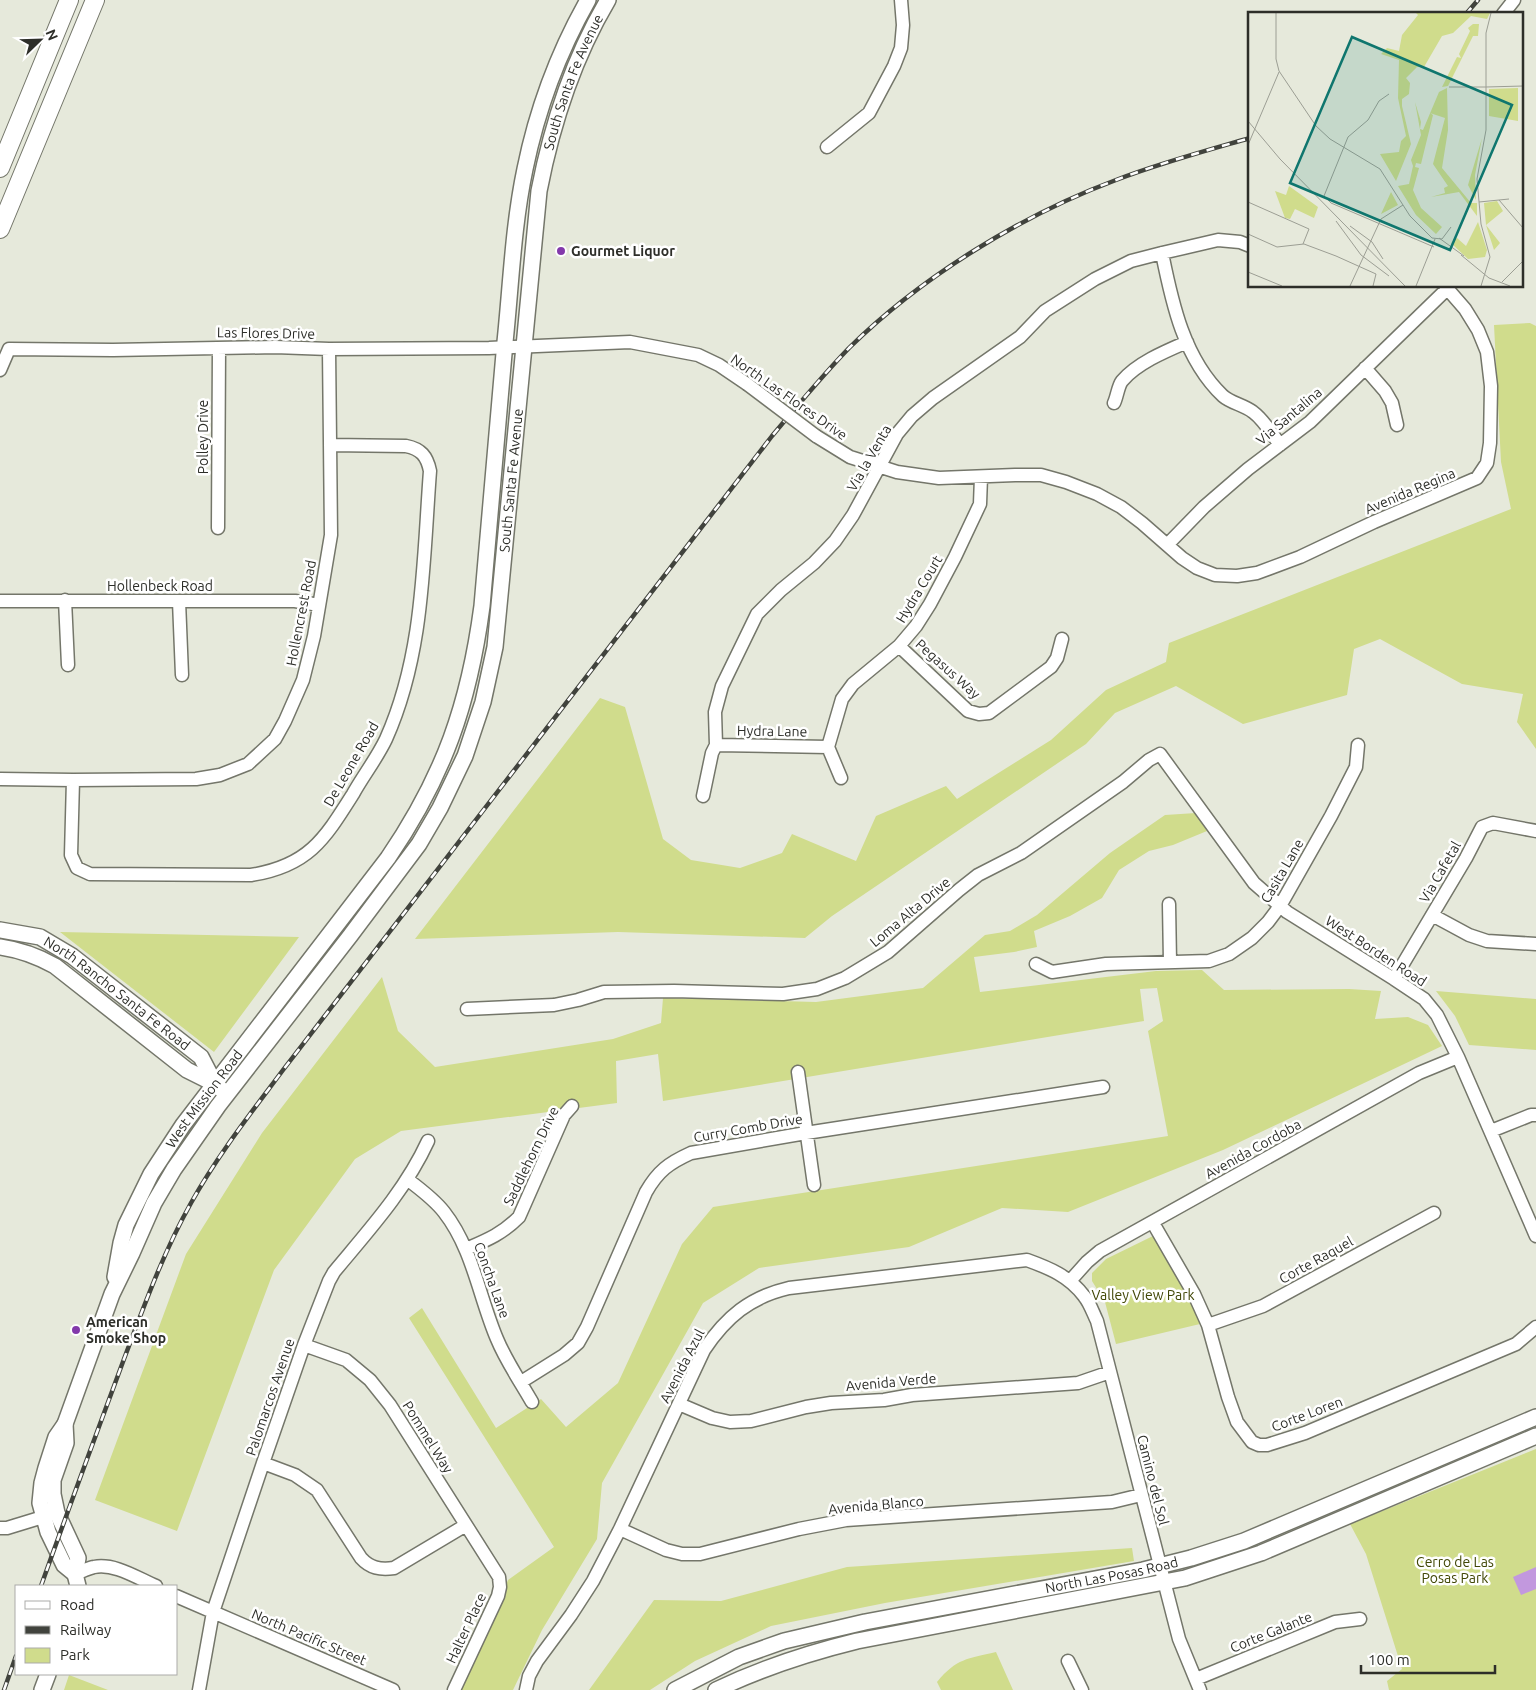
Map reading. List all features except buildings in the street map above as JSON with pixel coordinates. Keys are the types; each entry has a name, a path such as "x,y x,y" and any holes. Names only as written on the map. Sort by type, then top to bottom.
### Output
{"highway":[{"path":"0,168 69,0"},
{"path":"0,229 95,0"}],"main road":[{"name":"South Santa Fe Avenue","path":"338,924 409,827 435,778 458,721 469,684 482,606 518,208 524,170 533,132 546,91 561,52 588,0"},
{"name":"South Santa Fe Avenue","path":"350,936 419,844 440,808 465,756 483,702 495,647 500,607 539,191 545,158 565,91 579,56 608,0"},
{"name":"West Mission Road","path":"112,1294 126,1225 151,1174 183,1125 338,924"},
{"name":"North Rancho Santa Fe Road","path":"0,930 40,937 72,956 201,1057 215,1084"},
{"name":"West Mission Road","path":"76,1580 64,1565 43,1517 40,1503 42,1483 56,1437 66,1424 112,1294 154,1203 193,1140 350,936"},
{"name":"North Rancho Santa Fe Road","path":"0,947 20,950 55,966 187,1070 215,1084 228,1094"},
{"name":"North Las Posas Road","path":"674,1690 739,1657 792,1639 865,1622 1159,1566 1216,1551 1244,1541 1536,1417"},
{"name":"West Mission Road","path":"66,1424 66,1443 53,1480 53,1494 57,1513 78,1558 76,1580"},
{"name":"North Las Posas Road","path":"716,1690 754,1672 819,1650 857,1641 1164,1583 1205,1572 1261,1552 1536,1436"},
{"path":"42,1690 48,1675"}],"street":[{"path":"827,147 869,113 894,66 901,48 903,25 902,0"},
{"path":"1505,12 1514,0"},
{"name":"Via la Venta","path":"703,796 712,753 716,746 715,712 722,686 757,614 781,590 814,563 835,541 853,515 897,434 912,416 933,398 1020,337 1046,312 1067,296 1095,279 1131,262 1162,252 1218,240 1240,242 1248,245"},
{"path":"1162,252 1171,298 1187,342 1206,378 1225,398 1254,412 1280,444"},
{"name":"Via Santalina","path":"1167,545 1204,507 1248,469 1310,422 1446,288"},
{"name":"Avenida Regina","path":"1167,545 1197,568 1216,575 1237,576 1258,573 1300,557 1374,522 1477,478 1486,463 1490,443 1492,386 1487,352 1478,330 1465,309 1446,288"},
{"name":"North Las Flores Drive","path":"523,347 588,342 630,342 698,355 719,365 816,436 850,458 897,472 939,478 1041,475 1097,494 1121,507 1167,545"},
{"path":"1114,403 1121,382 1160,354 1187,342"},
{"name":"Las Flores Drive","path":"0,370 9,349 523,347"},
{"name":"Polley Drive","path":"218,528 219,348"},
{"name":"Hollencrest Road","path":"0,779 73,780 220,776 248,764 275,739 303,680 314,636 331,535 330,349"},
{"path":"1364,368 1385,391 1392,403 1397,425"},
{"name":"De Leone Road","path":"73,780 71,855 77,868 90,874 251,875 271,872 300,860 315,847 335,823 386,739 408,678 416,643 421,601 430,471 428,462 418,448 406,446 330,445"},
{"name":"Hydra Court","path":"828,747 842,699 853,684 900,646 930,604 980,504 981,477"},
{"path":"65,600 68,665"},
{"name":"Hollenbeck Road","path":"0,602 65,600 295,601 319,605"},
{"path":"179,601 182,675"},
{"name":"Pegasus Way","path":"900,646 968,711 979,714 989,713 1051,667 1062,639"},
{"name":"Hydra Lane","path":"716,746 828,747"},
{"name":"Casita Lane","path":"1036,964 1052,972 1106,964 1209,961 1229,954 1252,938 1268,922 1280,906 1356,767 1358,746"},
{"path":"828,747 841,778"},
{"name":"West Borden Road","path":"1160,754 1254,883 1287,912 1394,978 1424,999 1437,1015 1458,1057 1536,1236"},
{"name":"Loma Alta Drive","path":"467,1009 554,1005 604,992 674,991 782,994 817,989 846,978 888,952 978,875 1022,853 1123,782 1149,760 1160,754"},
{"name":"Via Cafetal","path":"1394,978 1466,858 1482,827 1493,824 1536,831"},
{"path":"1169,904 1170,962"},
{"path":"1432,915 1469,935 1487,941 1536,944"},
{"name":"Avenida Cordoba","path":"1070,1281 1100,1251 1419,1073 1458,1057"},
{"path":"798,1072 814,1185"},
{"name":"Curry Comb Drive","path":"521,1382 564,1355 578,1343 587,1327 646,1192 663,1169 676,1160 691,1153 806,1133 1102,1087"},
{"name":"Saddlehorn Drive","path":"466,1249 493,1238 507,1229 519,1217 564,1115 572,1106"},
{"path":"1491,1131 1531,1115 1536,1115"},
{"name":"Palomarcos Avenue","path":"199,1690 213,1612 304,1345 329,1281 334,1272 394,1199 419,1161 428,1141"},
{"name":"Concha Lane","path":"407,1179 444,1211 456,1230 466,1249 497,1339 508,1363 532,1402"},
{"name":"Corte Raquel","path":"1208,1325 1264,1306 1434,1213"},
{"name":"Corte Loren","path":"1152,1223 1194,1294 1208,1325 1237,1422 1252,1442 1259,1445 1267,1445 1305,1433 1507,1348 1516,1344 1536,1327"},
{"name":"Avenida Azul","path":"526,1690 529,1676 537,1661 593,1581 620,1529 704,1350 716,1331 740,1309 772,1292 789,1288 1027,1260 1052,1269 1070,1281"},
{"name":"Camino del Sol","path":"1070,1281 1085,1297 1097,1321 1179,1639 1198,1685"},
{"name":"Pommel Way","path":"304,1345 346,1360 370,1380 390,1406 499,1577"},
{"name":"Avenida Verde","path":"679,1404 712,1418 730,1422 751,1421 830,1403 1078,1383 1110,1372"},
{"path":"263,1463 295,1475 318,1490 361,1558 366,1564 381,1570 394,1568 466,1526"},
{"name":"Avenida Blanco","path":"620,1529 666,1550 682,1554 700,1554 799,1529 846,1520 1112,1502 1141,1495"},
{"path":"0,1528 7,1528 43,1517"},
{"path":"76,1580 93,1567 103,1566 119,1570 154,1585"},
{"name":"Halter Place","path":"454,1690 498,1596 500,1588 499,1577"},
{"name":"North Pacific Street","path":"178,1597 393,1690"},
{"name":"Corte Galante","path":"1198,1685 1335,1622 1360,1619"},
{"path":"1068,1661 1082,1690"}],"green space":[{"path":"1530,323 1536,326 1536,749 1517,722 1523,694 1462,684 1380,639 1354,649 1347,695 1243,724 1176,686 1115,713 1086,744 832,916 805,938 618,932 415,939 600,698 625,707 663,839 691,860 740,868 782,853 792,834 856,861 876,816 946,786 957,799 1051,740 1106,690 1166,662 1169,643 1511,509 1501,462 1494,325"},
{"path":"1196,813 1207,831 1173,845 1149,851 1119,870 1102,898 1070,916 1034,931 1037,947 974,957 980,992 1156,971 1202,970 1224,990 1349,989 1381,991 1375,1019 1408,1017 1428,1025 1442,1046 1223,1150 1068,1212 1002,1208 909,1247 759,1268 703,1303 602,1483 597,1539 542,1630 513,1690 459,1690 508,1580 554,1547 409,1318 422,1308 496,1428 541,1399 566,1427 618,1383 682,1244 713,1207 1168,1136 1148,1031 1163,1021 1157,988 1140,989 1144,1021 663,1101 658,1054 616,1061 617,1103 401,1131 355,1159 274,1270 177,1531 95,1500 186,1254 262,1133 382,977 398,1031 435,1067 613,1039 661,1023 663,998 816,1002 923,988 985,935 1010,931 1037,915 1110,853 1165,815"},
{"path":"60,932 299,937 214,1052"},
{"path":"1436,991 1536,999 1536,1050 1469,1045 1455,1016"},
{"name":"Valley View Park","path":"1155,1235 1196,1312 1200,1324 1116,1344 1105,1302 1092,1281 1092,1273 1106,1259"},
{"name":"Cerro de Las Posas Park","path":"1536,1449 1536,1690 1389,1690 1387,1681 1402,1669 1366,1554 1350,1524"},
{"path":"1132,1548 1134,1561 885,1603 771,1626 695,1661 650,1690 589,1690 654,1600 721,1601 847,1567"},
{"path":"996,1652 1013,1690 941,1690 937,1682 951,1668 970,1658"},
{"path":"69,1675 108,1690 64,1690"}],"shaded area":[{"path":"1536,1567 1536,1589 1521,1595 1513,1577"}],"railway":[{"path":"1468,12 1478,0"},
{"path":"41,1585 154,1280 181,1222 212,1168 283,1070 781,425 849,348 877,322 940,273 974,250 1080,194 1149,168 1248,139"},
{"path":"4,1690 15,1659"}],"place":[{"name":"Gourmet Liquor","path":"561,251"},
{"name":"American Smoke Shop","path":"76,1330"}]}
